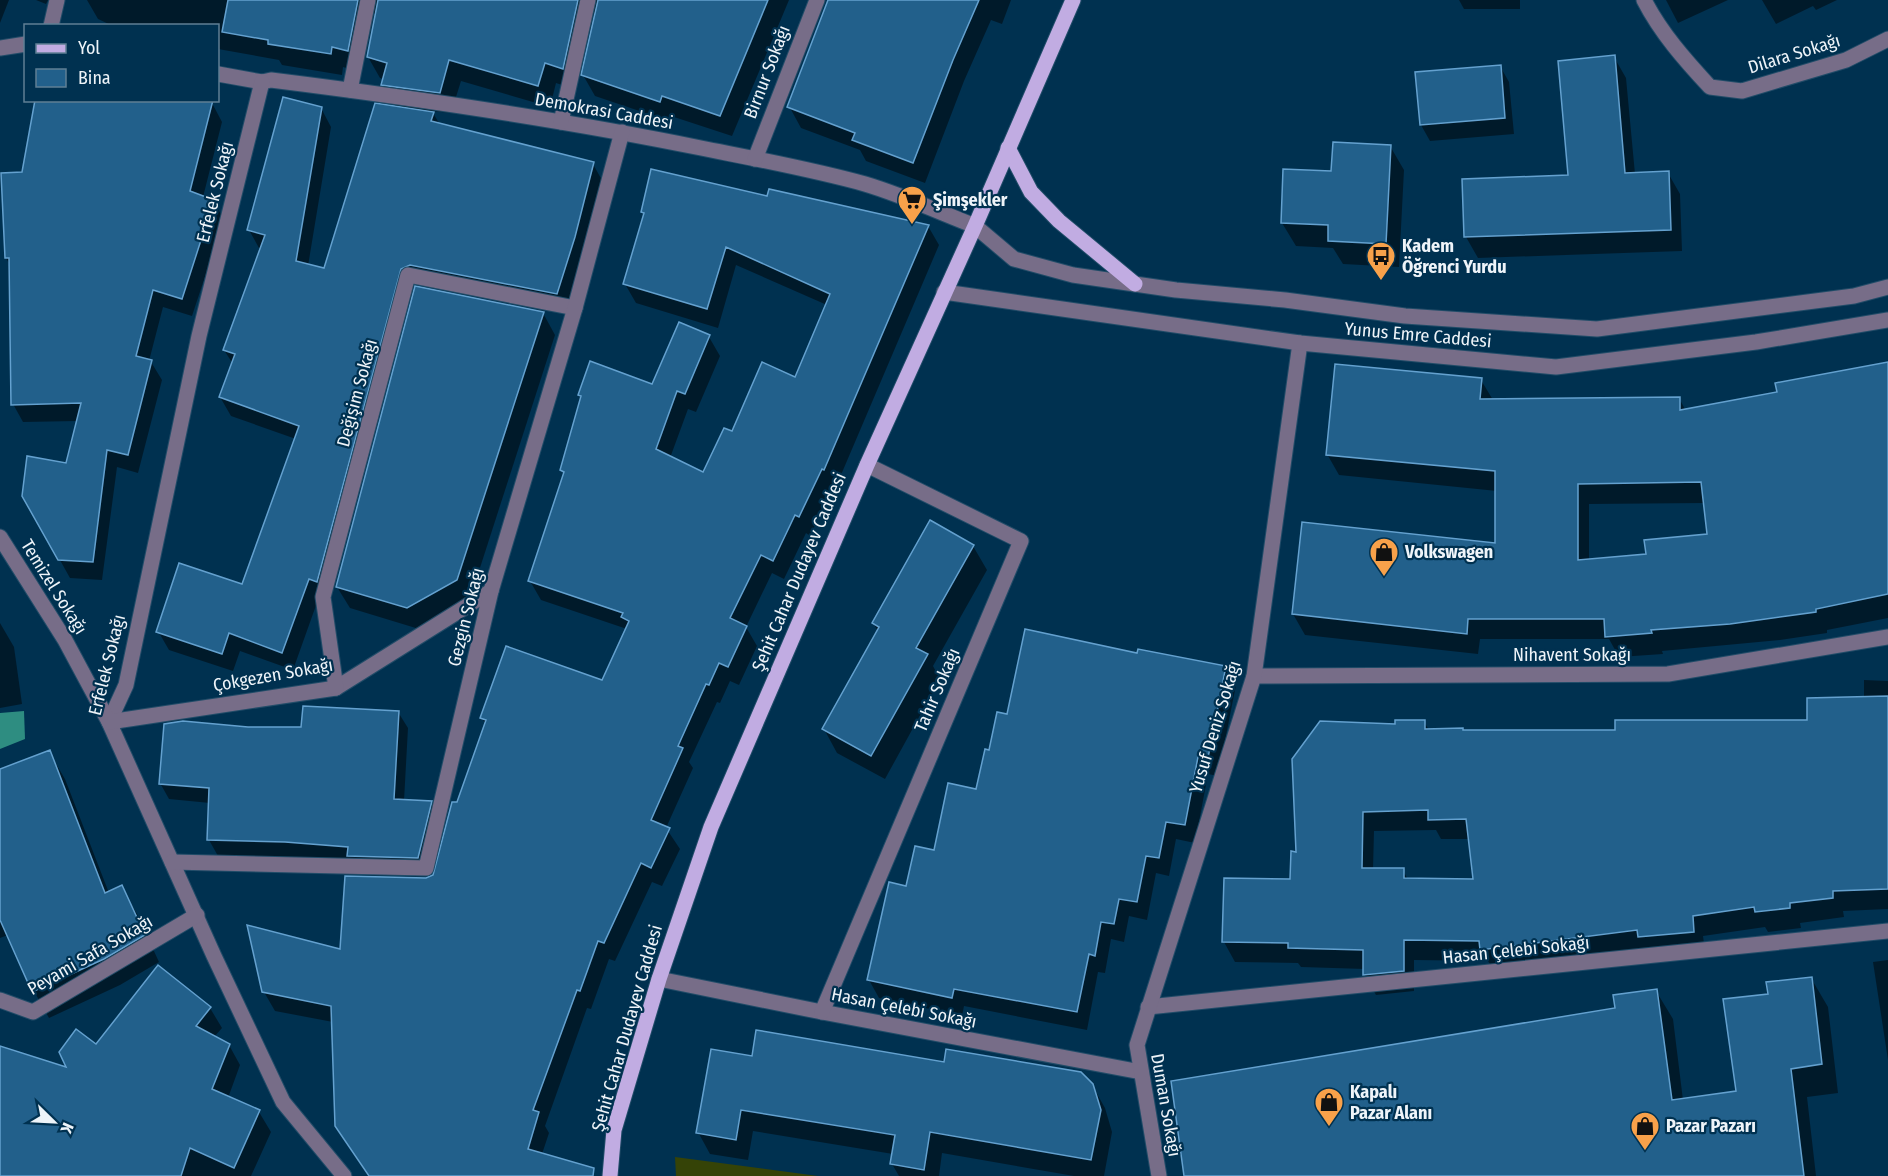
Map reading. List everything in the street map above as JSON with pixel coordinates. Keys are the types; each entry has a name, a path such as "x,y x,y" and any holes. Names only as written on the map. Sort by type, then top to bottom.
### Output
{"main road":[{"name":"Şehit Cahar Dudayev Caddesi","path":"610,1176 614,1131 659,979 711,827 867,465 975,226 1072,0"},
{"path":"1008,148 1031,192 1059,220 1135,284"}],"street":[{"path":"51,24 57,0"},
{"path":"350,90 368,0"},
{"path":"561,122 588,0"},
{"name":"Birnur Sokağı","path":"755,159 817,0"},
{"name":"Dilara Sokağı","path":"1644,0 1653,18 1678,52 1710,87 1742,91 1846,60 1888,39"},
{"path":"0,48 24,44"},
{"name":"Demokrasi Caddesi","path":"219,74 262,82 272,80 350,90 622,132 866,184 975,226"},
{"name":"Erfelek Sokağı","path":"262,82 199,336 126,686 109,722 214,956 283,1102 344,1176"},
{"name":"Gezgin Sokağı","path":"172,862 426,868 491,591 575,308 622,132"},
{"name":"Yunus Emre Caddesi","path":"975,226 1014,259 1072,275 1405,316 1597,329 1854,296 1888,287"},
{"name":"Değişim Sokağı","path":"336,688 323,597 408,275 575,308"},
{"name":"Yunus Emre Caddesi","path":"944,292 1300,343 1556,367 1756,342 1888,320"},
{"name":"Yusuf Deniz Sokağı","path":"1148,1007 1254,676 1300,343"},
{"name":"Tahir Sokağı","path":"822,1012 1021,541 867,465"},
{"name":"Temizel Sokağı","path":"0,537 65,640 109,722"},
{"name":"Çokgezen Sokağı","path":"109,722 336,688 491,591"},
{"name":"Nihavent Sokağı","path":"1254,676 1668,674 1888,637"},
{"name":"Peyami Safa Sokağı","path":"0,1000 33,1012 197,915"},
{"name":"Hasan Çelebi Sokağı","path":"1148,1007 1888,931"},
{"name":"Hasan Çelebi Sokağı","path":"659,979 1141,1072"},
{"name":"Duman Sokağı","path":"1148,1007 1137,1045 1159,1176"}],"shaded area":[{"path":"24,711 25,739 0,749 0,713"},
{"path":"675,1157 818,1176 676,1176"}],"building":[{"path":"228,0 358,0 348,51 332,47 331,54 268,44 268,40 222,32"},
{"path":"378,0 578,0 563,69 545,63 538,86 449,60 440,93 381,85 387,63 367,57"},
{"path":"598,0 768,0 720,116 662,96 660,102 581,75"},
{"path":"828,0 979,0 913,163 852,140 855,133 787,107"},
{"path":"1615,55 1625,173 1669,171 1671,230 1464,237 1462,179 1568,175 1558,61"},
{"path":"1501,65 1505,118 1420,125 1415,72"},
{"path":"283,97 322,107 296,261 324,268 375,103 434,112 431,121 594,162 575,237 557,294 410,265 401,269 317,582 309,579 282,653 229,633 222,654 156,632 179,563 242,584 299,426 219,397 235,354 223,350 265,235 247,230"},
{"path":"35,102 212,102 190,191 214,200 182,299 153,290 136,356 152,360 128,455 107,450 93,562 58,560 22,496 27,456 66,463 81,403 11,405 9,258 5,258 1,173 22,172"},
{"path":"1333,142 1391,145 1386,244 1328,241 1328,225 1281,223 1283,169 1331,171"},
{"path":"651,169 767,196 769,189 929,225 824,470 822,469 799,517 795,515 773,561 761,555 730,618 747,626 728,667 719,663 709,685 706,684 678,746 683,748 651,820 670,828 651,868 641,863 604,943 598,941 580,991 577,990 533,1110 539,1112 528,1149 594,1168 593,1176 369,1176 335,1126 331,1006 262,992 247,925 340,949 345,876 426,878 433,875 452,802 457,802 486,720 480,718 506,646 602,680 629,621 621,617 623,613 528,581 564,472 560,470 581,396 578,395 590,361 652,384 679,322 710,335 685,394 677,391 656,449 703,472 724,428 732,431 762,362 795,377 830,294 726,247 707,309 623,284 644,213 641,212"},
{"path":"415,286 544,312 457,580 407,608 336,587"},
{"path":"1888,362 1888,594 1816,609 1816,612 1605,637 1604,619 1468,619 1467,634 1292,614 1302,522 1495,543 1495,471 1326,455 1335,364 1482,378 1480,399 1680,397 1680,410 1777,392 1775,383","holes":["1701,482 1707,534 1644,540 1646,554 1578,560 1578,484"]},
{"path":"930,520 974,545 916,648 928,654 871,756 822,729 879,627 872,623"},
{"path":"1025,629 1137,653 1138,649 1226,666 1208,758 1198,757 1185,825 1166,822 1159,858 1146,856 1137,902 1119,899 1114,924 1101,922 1095,956 1089,954 1077,1012 954,989 952,998 867,980 889,882 906,886 915,846 934,850 948,783 976,789 985,749 989,750 997,712 1007,714"},
{"path":"1888,696 1888,889 1833,891 1833,898 1790,903 1790,908 1755,912 1754,907 1693,916 1694,932 1638,937 1637,930 1480,950 1479,941 1404,940 1404,971 1363,975 1363,950 1288,948 1288,943 1222,942 1224,878 1290,879 1291,851 1296,852 1292,759 1320,721 1395,724 1395,720 1425,720 1425,729 1615,730 1615,720 1807,720 1807,698","holes":["1428,810 1428,820 1466,819 1473,879 1404,878 1404,868 1362,868 1363,812"]},
{"path":"303,706 399,711 394,799 432,801 418,858 347,856 348,847 285,842 207,840 209,788 159,784 164,724 183,721 248,727 301,727"},
{"path":"50,750 105,893 122,885 145,935 104,959 32,992 0,920 0,769"},
{"path":"158,965 211,1007 196,1026 230,1044 212,1089 260,1110 234,1168 190,1148 181,1176 0,1176 0,1046 66,1067 59,1052 76,1029 96,1044"},
{"path":"1812,977 1822,1064 1791,1069 1804,1176 1184,1176 1171,1081 1615,1008 1613,995 1657,989 1672,1100 1736,1091 1723,999 1768,994 1766,982"},
{"path":"756,1030 944,1062 946,1049 1081,1072 1093,1084 1101,1110 1091,1160 930,1132 924,1170 890,1164 895,1135 741,1110 736,1140 696,1133 711,1049 752,1056"}],"place":[{"name":"Şimşekler","path":"912,226"},
{"name":"Kadem Öğrenci Yurdu","path":"1381,282"},
{"name":"Volkswagen","path":"1384,578"},
{"name":"Kapalı Pazar Alanı","path":"1329,1128"},
{"name":"Pazar Pazarı","path":"1645,1152"}]}
